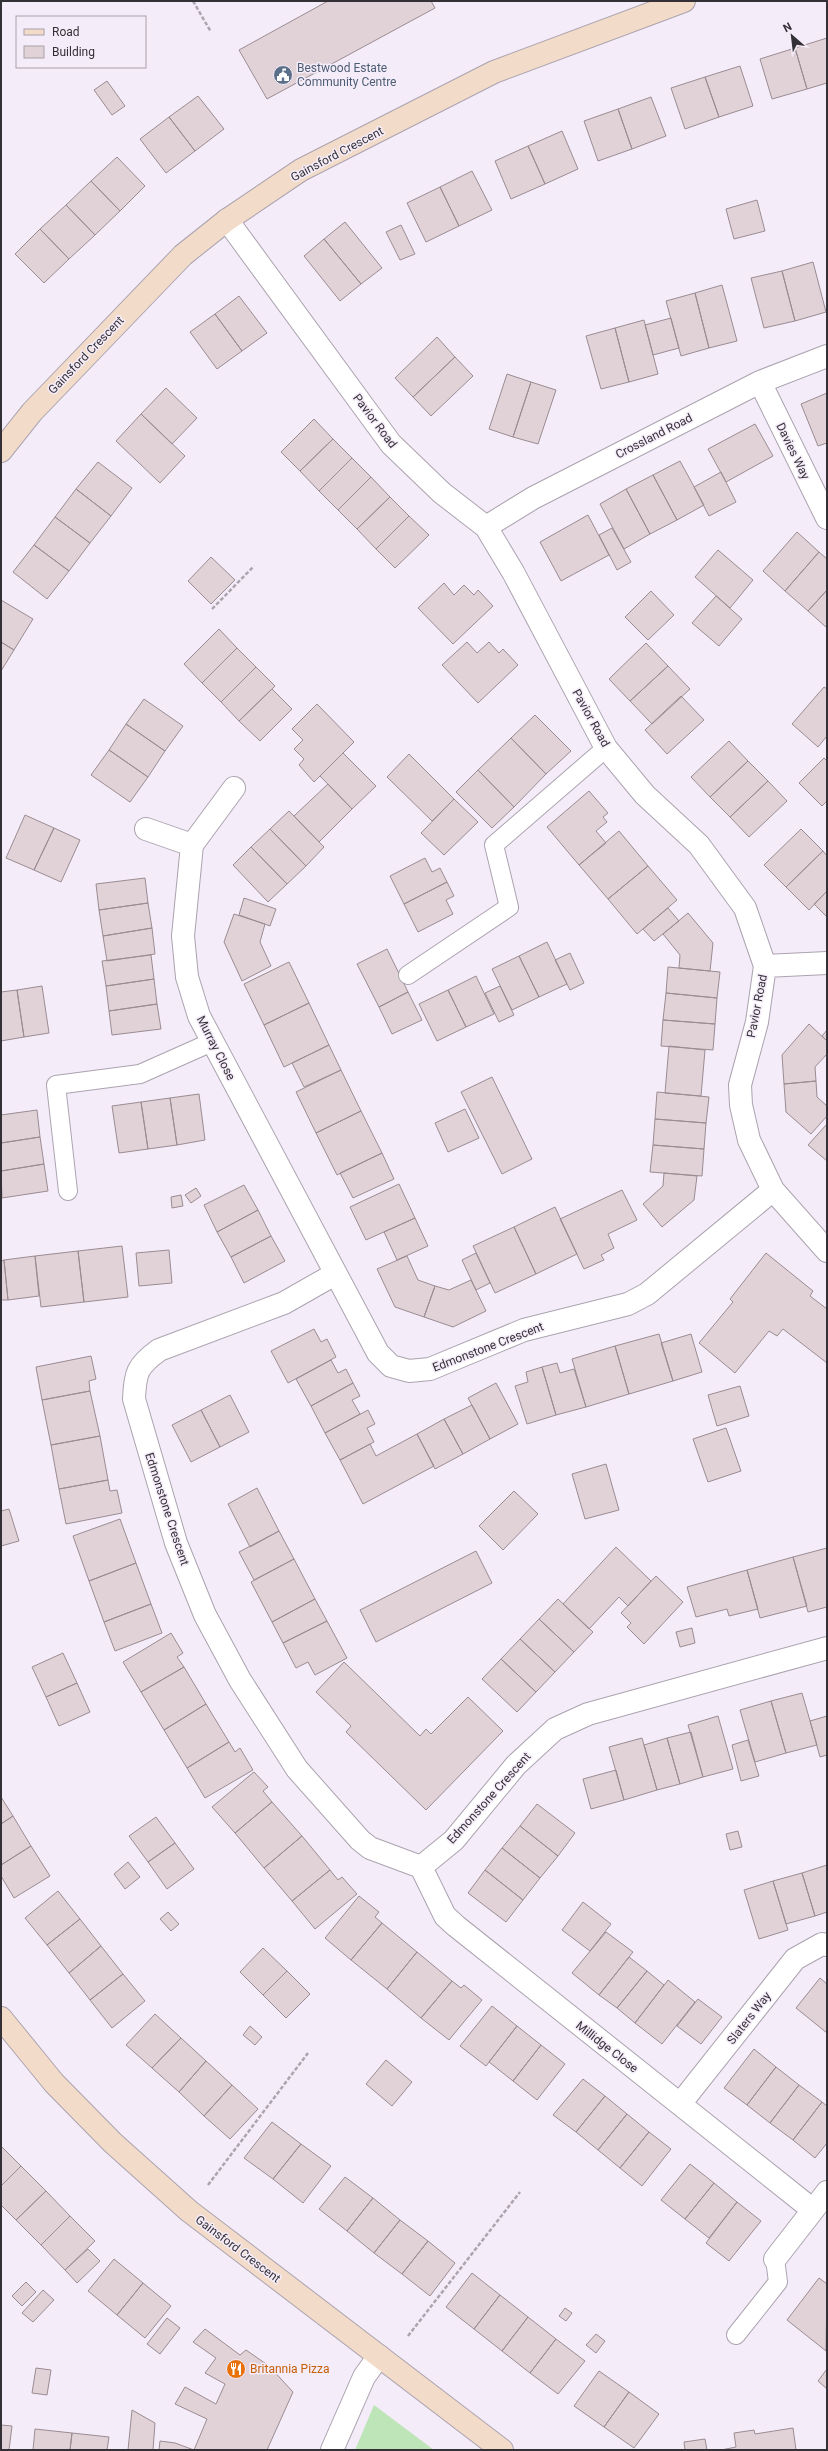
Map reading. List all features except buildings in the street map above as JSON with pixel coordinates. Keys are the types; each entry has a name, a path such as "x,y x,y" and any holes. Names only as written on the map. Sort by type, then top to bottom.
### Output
{"street":[{"name":"Gainsford Crescent","path":"1,451 32,412 177,260 227,220 301,170 494,72 684,1"},
{"name":"Pavior Road","path":"227,220 391,444 442,493 486,527 513,572 606,748 645,796 703,851 745,908 765,966 757,1022 740,1085 741,1105 749,1140 773,1190 827,1251"},
{"name":"Crossland Road","path":"486,527 532,498 760,382 827,356"},
{"name":"Davies Way","path":"760,382 827,518"},
{"path":"146,828 192,845 234,788"},
{"name":"Murray Close","path":"192,845 184,936 187,977 199,1016 335,1274"},
{"path":"765,966 827,963"},
{"name":"Edmonstone Crescent","path":"773,1190 647,1294 628,1304 524,1330 430,1370 409,1371 391,1366 378,1354 335,1274 284,1303 159,1350 143,1362 135,1378 134,1400 176,1544 205,1615 240,1680 297,1769 360,1840 370,1848 421,1867 454,1840 516,1765 554,1729 588,1714 827,1648"},
{"name":"Millidge Close","path":"421,1867 445,1916 456,1926 812,2210"},
{"name":"Slaters Way","path":"680,2104 794,1959 822,1944 827,1945"},
{"name":"Gainsford Crescent","path":"1,2018 54,2083 113,2143 189,2211 502,2450"},
{"path":"775,2259 827,2192"},
{"path":"332,2450 364,2377 383,2359"}],"lane":[{"path":"408,975 509,908 494,845 606,748"},
{"path":"68,1191 56,1085 140,1074 212,1042"},
{"path":"736,2335 778,2282 775,2259"}],"path":[{"path":"193,1 211,32"},
{"path":"212,609 254,566"},
{"path":"189,2211 308,2053"},
{"path":"383,2359 520,2192"}],"green space":[{"path":"374,2405 434,2450 355,2450"}],"place":[{"name":"Bestwood Estate Community Centre","path":"283,75"},
{"name":"Britannia Pizza","path":"236,2369"}]}
